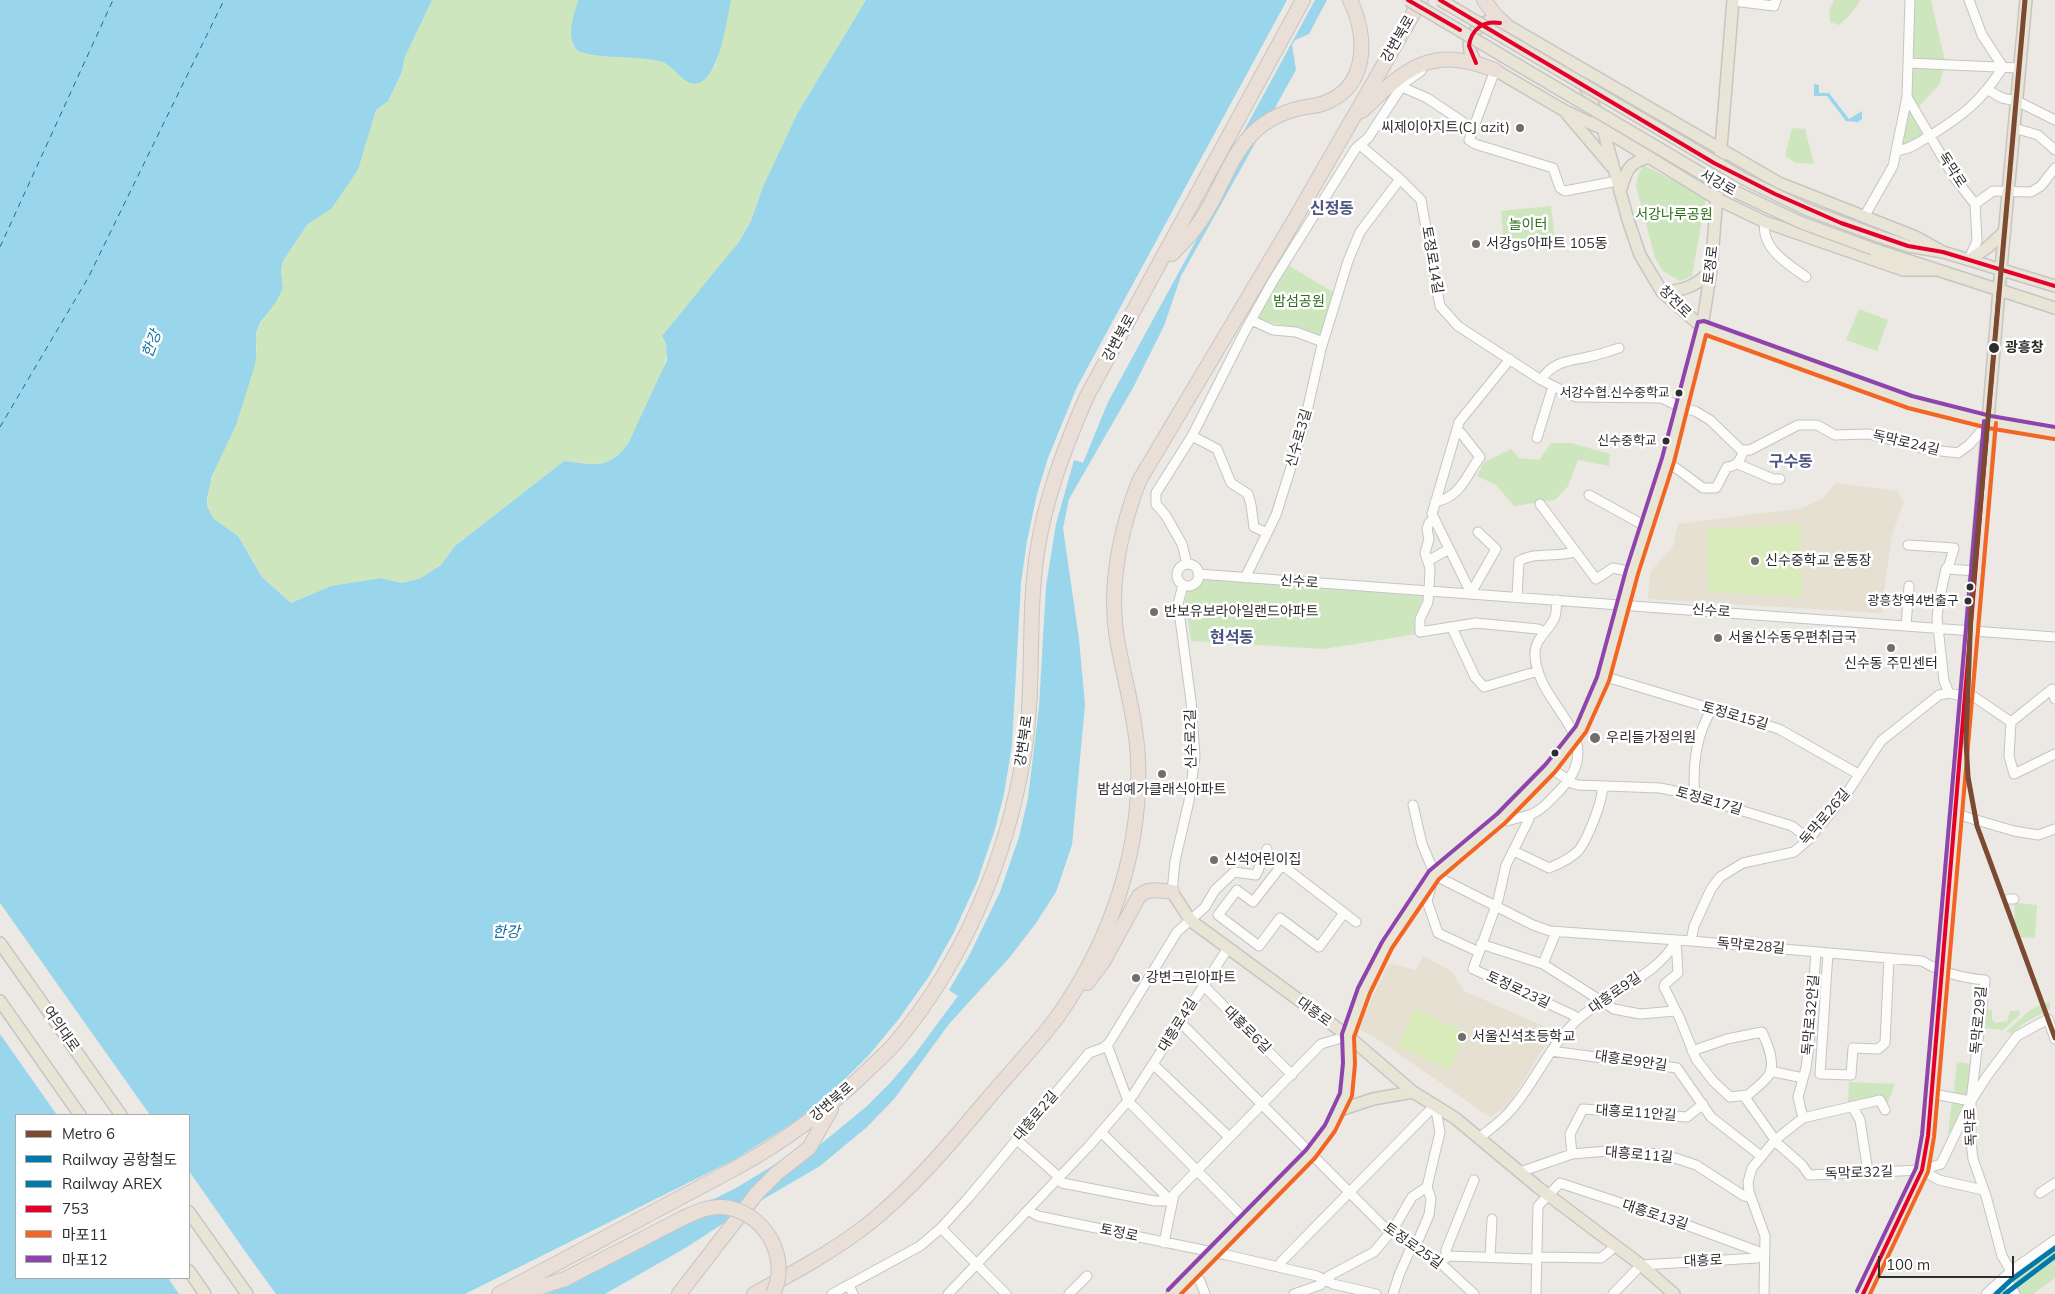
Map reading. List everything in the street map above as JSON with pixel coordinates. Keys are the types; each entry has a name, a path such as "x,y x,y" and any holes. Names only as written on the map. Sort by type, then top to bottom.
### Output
{"highway":[{"name":"강변북로","path":"499,1294 771,1148 835,1102 896,1042 940,981 972,924 994,870 1012,813 1024,753 1029,703 1031,622 1037,553 1047,500 1064,450 1087,396 1155,274 1302,0"},
{"path":"1155,274 1200,223 1232,162 1251,135 1267,122 1286,112 1327,102 1339,95 1349,85 1362,59 1362,44 1357,16 1350,0"},
{"name":"강변북로","path":"754,1294 838,1246 896,1200 973,1116 1056,1018 1074,992 1095,954 1122,888 1131,850 1135,815 1138,760 1131,706 1116,636 1114,596 1117,554 1126,516 1139,481 1421,0"},
{"path":"1484,0 1495,15 1505,24"},
{"path":"1351,122 1390,85 1406,72 1422,64 1437,59 1453,59 1476,63 1495,70"},
{"path":"1074,992 1088,982 1103,962 1139,896 1144,891 1150,890 1172,892"},
{"path":"678,1294 757,1193 777,1173 808,1148 835,1102"},
{"path":"519,1294 565,1279 697,1211 709,1207 723,1207 748,1215 766,1231 777,1254 778,1278 773,1294"}],"main road":[{"name":"서강로","path":"1408,0 1721,185 1802,223 1873,249 2055,308"},
{"name":"서강로","path":"1440,0 1744,179 1808,210 1908,246 1943,252 2055,286"},
{"name":"토정로","path":"1172,1294 1244,1219 1311,1154 1330,1128 1346,1094 1349,1063 1348,1036 1364,991 1387,945 1434,875 1501,819 1551,768 1581,729 1603,679 1645,526 1666,466 1702,327 1712,270 1733,0"},
{"path":"1863,1294 1922,1170 1928,1136 2026,0"},
{"path":"1476,63 1470,51 1469,42 1479,25 1490,20 1505,24 1779,183 1916,237 1943,252"},
{"name":"창전로","path":"1569,61 1587,90 1603,129 1636,246 1649,273 1662,292 1702,327 1910,402 1990,422 2055,433"},
{"path":"1495,70 1565,111 1603,129 1718,199 1765,222 1846,252 1903,270 1938,270"},
{"path":"1565,111 1617,181 1626,173 1631,165 1649,157"},
{"path":"1969,260 1988,247 2005,231"},
{"path":"1662,292 1672,292 1699,283 1712,270"},
{"name":"대흥로","path":"1172,892 1192,920 1348,1036 1413,1092 1455,1118 1520,1172 1641,1265 1674,1294"},
{"name":"여의대로","path":"0,943 120,1114"},
{"path":"0,1002 79,1114"},
{"path":"1340,1110 1373,1099 1413,1092"},
{"path":"190,1213 247,1294"},
{"path":"190,1272 205,1294"}],"street":[{"path":"1733,0 1774,6 1776,0"},
{"path":"1864,217 1893,166 1907,97 1910,0"},
{"path":"1969,0 1982,35 2003,67"},
{"path":"1187,564 1182,544 1166,516 1156,504 1156,493 1192,436 1251,320 1306,227 1356,148 1368,138 1402,87 1429,67 1440,66 1453,59"},
{"path":"1908,63 2019,68"},
{"path":"1896,150 1902,150 1957,120 1988,90 2003,67"},
{"path":"1495,70 1469,140 1475,144 1553,168 1560,188 1565,191 1617,181"},
{"path":"1402,87 1427,98 1472,128"},
{"path":"1988,90 2002,98 2017,101 2055,120"},
{"name":"독막로","path":"1907,97 1954,177 1975,204"},
{"path":"2014,128 2038,135 2055,150"},
{"name":"토정로14길","path":"1360,146 1421,200 1440,306 1458,326 1541,380 1576,397 1662,398 1682,408"},
{"path":"1969,260 1977,240 1975,204 1993,191 2031,192 2041,186 2055,168"},
{"name":"신수로3길","path":"1246,578 1276,515 1303,429 1324,342 1348,261 1360,232 1400,180"},
{"path":"1765,222 1765,237 1772,248 1783,261 1806,277"},
{"path":"1251,320 1273,330 1296,332 1324,342"},
{"path":"1541,380 1544,374 1567,359 1588,357 1618,348"},
{"path":"1471,594 1432,514 1459,422 1510,360"},
{"path":"1537,438 1553,386"},
{"path":"1682,408 1695,411 1710,420 1741,450 1744,450 1738,464"},
{"name":"독막로24길","path":"1744,450 1750,450 1798,424 1816,425 1835,435 1869,434 1925,450 1958,453 1970,444 1990,422"},
{"path":"1435,502 1448,499 1461,487 1480,458 1457,430"},
{"path":"1192,436 1217,450 1231,483 1248,494 1254,527 1267,533"},
{"path":"1666,466 1676,468 1703,488 1716,488 1726,466 1738,464 1773,479 1780,479"},
{"path":"1589,495 1645,526"},
{"path":"1540,504 1596,579 1613,568 1632,572"},
{"path":"1434,519 1429,523 1427,529 1429,539 1425,553 1430,568 1429,590 1428,602 1420,619 1420,632 1476,623 1538,629 1544,632"},
{"path":"1471,594 1496,549 1478,532"},
{"path":"1908,545 1954,548 1943,580 1939,601 1938,628 1944,681 1949,693 1966,694 2011,722"},
{"path":"1428,561 1449,549"},
{"path":"1517,597 1518,561 1528,555 1566,555 1574,552"},
{"path":"1187,564 1196,568 1198,574 1197,580 1192,584 1183,584 1178,580 1177,573 1180,567 1187,564"},
{"path":"1946,569 1977,572"},
{"name":"신수로","path":"1198,574 2055,637"},
{"name":"신수로2길","path":"1172,892 1174,861 1189,801 1194,756 1191,701 1178,604 1183,584"},
{"path":"1906,626 1908,586"},
{"path":"1501,819 1507,821 1535,813 1568,781 1579,756 1575,736 1547,690 1538,671 1534,652 1540,636 1555,618 1557,600"},
{"path":"1452,628 1475,678 1484,687 1538,671"},
{"name":"토정로15길","path":"1603,679 1613,679 1779,729 1858,774"},
{"path":"2055,699 2052,689 2011,722 2009,756 2014,774 2055,754"},
{"name":"독막로26길","path":"1691,941 1694,926 1711,889 1720,877 1743,863 1794,852 1809,839 1847,793 1881,741 1939,695 1949,693"},
{"path":"1695,796 1695,753 1708,716 1712,710"},
{"name":"토정로17길","path":"1551,768 1568,781 1578,785 1660,788 1695,796 1792,826 1809,839"},
{"path":"1514,851 1549,868 1566,861 1578,850 1591,826 1603,787"},
{"path":"1413,805 1422,844 1434,875"},
{"path":"1956,814 2014,831 2038,835 2055,829"},
{"path":"1480,948 1495,907 1506,865 1529,819 1529,815"},
{"path":"1192,920 1205,907 1215,890 1234,872 1256,875 1267,849"},
{"path":"1344,913 1319,947 1280,918 1259,946 1218,915 1237,890 1253,902 1282,865 1356,922"},
{"name":"독막로28길","path":"1434,875 1533,925 1556,932 1691,941 1922,961 1943,972"},
{"name":"토정로23길","path":"1434,875 1427,901 1438,933 1480,948 1543,964 1602,1002"},
{"name":"대흥로2길","path":"832,1294 920,1246 941,1228 1089,1054 1107,1045 1177,932 1192,920"},
{"path":"1543,964 1556,932"},
{"path":"1676,940 1678,972 1664,984 1664,987 1680,1019 1692,1051 1696,1059 1713,1081 1730,1097 1748,1095 1770,1071 1769,1046 1762,1032 1727,1039 1692,1051"},
{"name":"대흥로9길","path":"1479,1138 1510,1111 1551,1051 1578,1019 1649,970 1671,951 1676,940"},
{"name":"대흥로4길","path":"948,1294 1128,1101 1228,948"},
{"name":"토정로23길","path":"1480,948 1473,970 1573,1015 1578,1019"},
{"name":"독막로32안길","path":"1803,1118 1798,1097 1806,1068 1814,1006 1816,952"},
{"path":"1828,953 1820,1074 1850,1075 1853,1048 1878,1049 1884,1044 1889,958"},
{"name":"독막로29길","path":"1943,972 1965,978 1985,980 1971,1101"},
{"name":"대흥로6길","path":"1203,985 1292,1075"},
{"path":"1602,1002 1614,1009 1640,1014 1675,1011"},
{"name":"독막로29길","path":"1922,1170 1941,1164 1971,1101 2017,1036 2048,1019 2055,1039"},
{"path":"1180,1022 1311,1154"},
{"path":"1164,1242 1171,1201 1174,1194 1321,1044 1348,1036"},
{"path":"1107,1045 1128,1101 1244,1219"},
{"name":"대흥로9안길","path":"1551,1051 1676,1068 1704,1104 1711,1117 1761,1156"},
{"path":"1153,1064 1229,1138"},
{"path":"1770,1071 1803,1078"},
{"name":"독막로","path":"1933,1094 1971,1101 1973,1159 2015,1294"},
{"name":"독막로32길","path":"1744,1096 1775,1140 1802,1165 1809,1176 1922,1170"},
{"path":"1764,1294 1765,1236 1751,1197 1748,1182 1752,1168 1775,1140 1803,1118 1880,1100 1884,1110"},
{"name":"대흥로11안길","path":"1572,1154 1570,1134 1583,1109 1687,1117 1704,1104"},
{"path":"1394,1294 1399,1275 1410,1250 1417,1243 1429,1215 1431,1199 1427,1187 1440,1132 1435,1105"},
{"path":"1279,1267 1281,1262 1435,1105"},
{"path":"1852,1106 1860,1120 1868,1172"},
{"path":"1101,1132 1171,1201"},
{"path":"1016,1139 1058,1177 1062,1183 1155,1201 1171,1201"},
{"name":"대흥로11길","path":"1520,1172 1572,1154 1608,1151 1670,1156 1696,1165 1744,1196 1751,1197"},
{"name":"토정로25길","path":"1311,1154 1391,1232 1442,1260 1474,1294"},
{"path":"1922,1170 1940,1180 1983,1190"},
{"path":"1442,1260 1474,1180"},
{"name":"대흥로13길","path":"1548,1194 1560,1183 1564,1183 1758,1251 1764,1256"},
{"path":"2040,1193 2055,1183"},
{"path":"1297,1293 1320,1285 1325,1280 1374,1252 1391,1232 1412,1197 1427,1187"},
{"path":"1536,1294 1538,1206 1548,1194"},
{"name":"토정로","path":"1028,1210 1038,1216 1317,1276 1332,1284 1376,1294"},
{"path":"1490,1257 1492,1219"},
{"path":"941,1228 1006,1294"},
{"path":"1986,1294 2008,1274 2055,1240"},
{"path":"1442,1260 1448,1256 1601,1258 1616,1246"},
{"name":"대흥로","path":"1641,1265 1764,1256"},
{"path":"1613,1294 1641,1265"},
{"path":"1192,1274 1200,1281 1205,1294"},
{"path":"1069,1294 1087,1276"},
{"path":"849,1285 853,1294"}],"shaded area":[{"path":"1836,483 1898,491 1904,502 1892,535 1881,613 1648,599 1650,572 1673,546 1678,524 1803,508 1823,498"},
{"name":"서울신석초등학교","path":"1423,956 1451,971 1464,991 1550,1029 1551,1036 1508,1106 1490,1117 1374,1037 1360,1030 1363,1017 1389,963 1416,970"}],"green space":[{"path":"432,0 578,0 572,25 573,44 661,61 674,68 688,82 715,67 731,0 866,0 797,114 751,221 739,242 666,343 664,366 660,379 629,442 622,451 608,461 601,463 564,461 455,546 441,565 421,578 402,583 381,578 331,586 291,603 262,577 238,536 214,519 207,506 208,490 257,349 255,338 258,328 283,288 281,270 283,261 307,225 332,208 358,170 376,110 388,101 402,72 404,59"},
{"path":"1834,0 1860,1 1851,14 1839,25 1830,22 1829,11"},
{"path":"1914,0 1931,0 1945,61 1911,59"},
{"path":"1911,66 1944,68 1939,85 1918,107 1910,97"},
{"path":"1908,102 1927,135 1899,149"},
{"path":"1792,128 1805,129 1814,164 1796,163 1785,156"},
{"name":"서강나루공원","path":"1644,165 1706,198 1692,276 1680,281 1663,271 1655,258 1636,186 1639,173"},
{"name":"놀이터","path":"1551,206 1555,240 1504,245 1501,211"},
{"name":"밤섬공원","path":"1288,265 1333,292 1321,336 1256,318"},
{"path":"1859,309 1888,320 1877,351 1846,340"},
{"path":"1551,443 1571,443 1610,454 1609,466 1578,460 1568,486 1555,500 1514,506 1496,485 1477,476 1484,462 1511,449 1519,458 1539,460"},
{"name":"신수중학교 운동장","path":"1801,524 1802,597 1708,592 1707,529"},
{"path":"1191,578 1423,596 1418,612 1417,634 1324,649 1191,641 1185,602"},
{"path":"2015,903 2037,905 2035,938 2013,937"},
{"path":"2050,1001 2050,1009 2024,1023 2012,1033 2006,1032 2030,1010"},
{"path":"1414,1009 1466,1032 1450,1070 1398,1047"},
{"path":"1987,1009 1992,1010 1992,1019 1995,1023 2007,1021 2010,1011 2019,1011 2020,1015 2003,1030 1986,1028"},
{"path":"1957,1062 1972,1064 1968,1093 1963,1096 1957,1095 1954,1089"},
{"path":"1849,1082 1895,1084 1887,1104 1880,1096 1848,1103"},
{"path":"1952,1101 1965,1104 1951,1133 1948,1133"},
{"path":"2055,1246 2055,1278 2033,1294 1994,1294 2015,1274"}],"water":[{"name":"한강","path":"0,0 432,0 404,59 402,72 388,101 376,110 358,170 332,208 307,225 283,261 281,270 283,288 276,302 260,323 256,333 254,368 236,425 212,476 207,506 214,519 238,536 262,577 291,603 331,586 381,578 402,583 421,578 441,565 455,546 564,461 601,464 622,451 629,442 667,360 666,343 662,336 739,242 751,221 763,187 797,114 866,0 1327,0 1309,34 1295,40 1292,45 1296,70 1181,276 1164,326 1134,386 1069,499 1063,528 1079,639 1085,705 1072,845 1056,892 1036,923 1010,957 949,1024 895,1098 867,1127 820,1166 733,1217 687,1247 605,1294 0,1294"},
{"path":"578,0 731,0 724,37 714,65 708,76 700,83 690,83 668,65 659,61 598,56 578,51 574,45 571,33"},
{"path":"1814,84 1819,85 1819,93 1829,93 1849,119 1862,111 1862,119 1858,122 1846,121 1827,96 1814,96"}],"pier":[{"path":"1287,0 1315,0 1195,221 1204,226 1108,402 1083,463 1074,460 1056,524 1046,586 1039,707 1028,798 1019,837 1000,892 970,954 949,990 958,996 915,1054 890,1083 866,1107 811,1152 782,1160 736,1188 563,1274 568,1284 546,1294 465,1294 734,1160 796,1121 833,1091 869,1055 898,1020 930,975 953,934 977,882 995,829 1004,794 1012,745 1021,583 1027,541 1037,494 1048,458 1077,387"},
{"path":"0,903 149,1114 56,1114 0,1034"},
{"path":"190,1172 276,1294 179,1294 169,1279 190,1279"}],"ferry route":[{"path":"0,247 113,0"},
{"path":"0,427 88,278 224,0"}],"metro line":[{"name":"6","path":"2025,0 1971,610 1966,741 1968,777 1977,826 2055,1038"}],"rail line":[{"name":"공항철도","path":"1996,1294 2011,1280 2055,1248"},
{"name":"AREX","path":"2005,1294 2055,1256"}],"transit line":[{"name":"753","path":"1408,0 1460,30"},
{"name":"753","path":"1440,0 1714,163 1775,194 1841,223 1908,246 1943,252 2055,286"},
{"name":"753","path":"1476,63 1469,46 1472,35 1475,30 1484,24 1500,23"},
{"name":"753","path":"1863,1294 1922,1170 1928,1136 1999,290"},
{"name":"마포12","path":"1168,1290 1306,1150 1325,1125 1340,1093 1343,1063 1342,1034 1358,988 1382,942 1429,871 1497,814 1546,764 1576,726 1597,677 1626,570 1662,458 1698,322 1704,321 1912,396 1991,416 2055,427"},
{"name":"마포11","path":"1181,1294 1315,1158 1335,1131 1352,1096 1355,1064 1354,1037 1370,993 1392,948 1439,879 1505,823 1555,772 1586,732 1609,681 1638,574 1674,462 1706,335 1908,408 1988,428 2054,439"},
{"name":"마포12","path":"1857,1291 1916,1168 1922,1135 1984,421"},
{"name":"마포11","path":"1870,1294 1928,1172 1934,1137 1996,423"}],"place":[{"name":"씨제이아지트(CJ azit)","path":"1520,128"},
{"name":"서강gs아파트 105동","path":"1476,244"},
{"name":"광흥창","path":"1994,348"},
{"name":"서강수협.신수중학교","path":"1679,393"},
{"name":"신수중학교","path":"1666,441"},
{"name":"신수중학교 운동장","path":"1755,561"},
{"name":"광흥창역4번출구","path":"1968,601"},
{"name":"반보유보라아일랜드아파트","path":"1154,612"},
{"name":"서울신수동우편취급국","path":"1718,638"},
{"name":"신수동 주민센터","path":"1891,648"},
{"name":"우리들가정의원","path":"1595,738"},
{"name":"밤섬예가클래식아파트","path":"1162,774"},
{"name":"신석어린이집","path":"1214,860"},
{"name":"강변그린아파트","path":"1136,978"},
{"name":"서울신석초등학교","path":"1462,1037"}],"district":[{"name":"신정동","path":"1332,209"},
{"name":"구수동","path":"1791,462"},
{"name":"현석동","path":"1232,638"}]}
